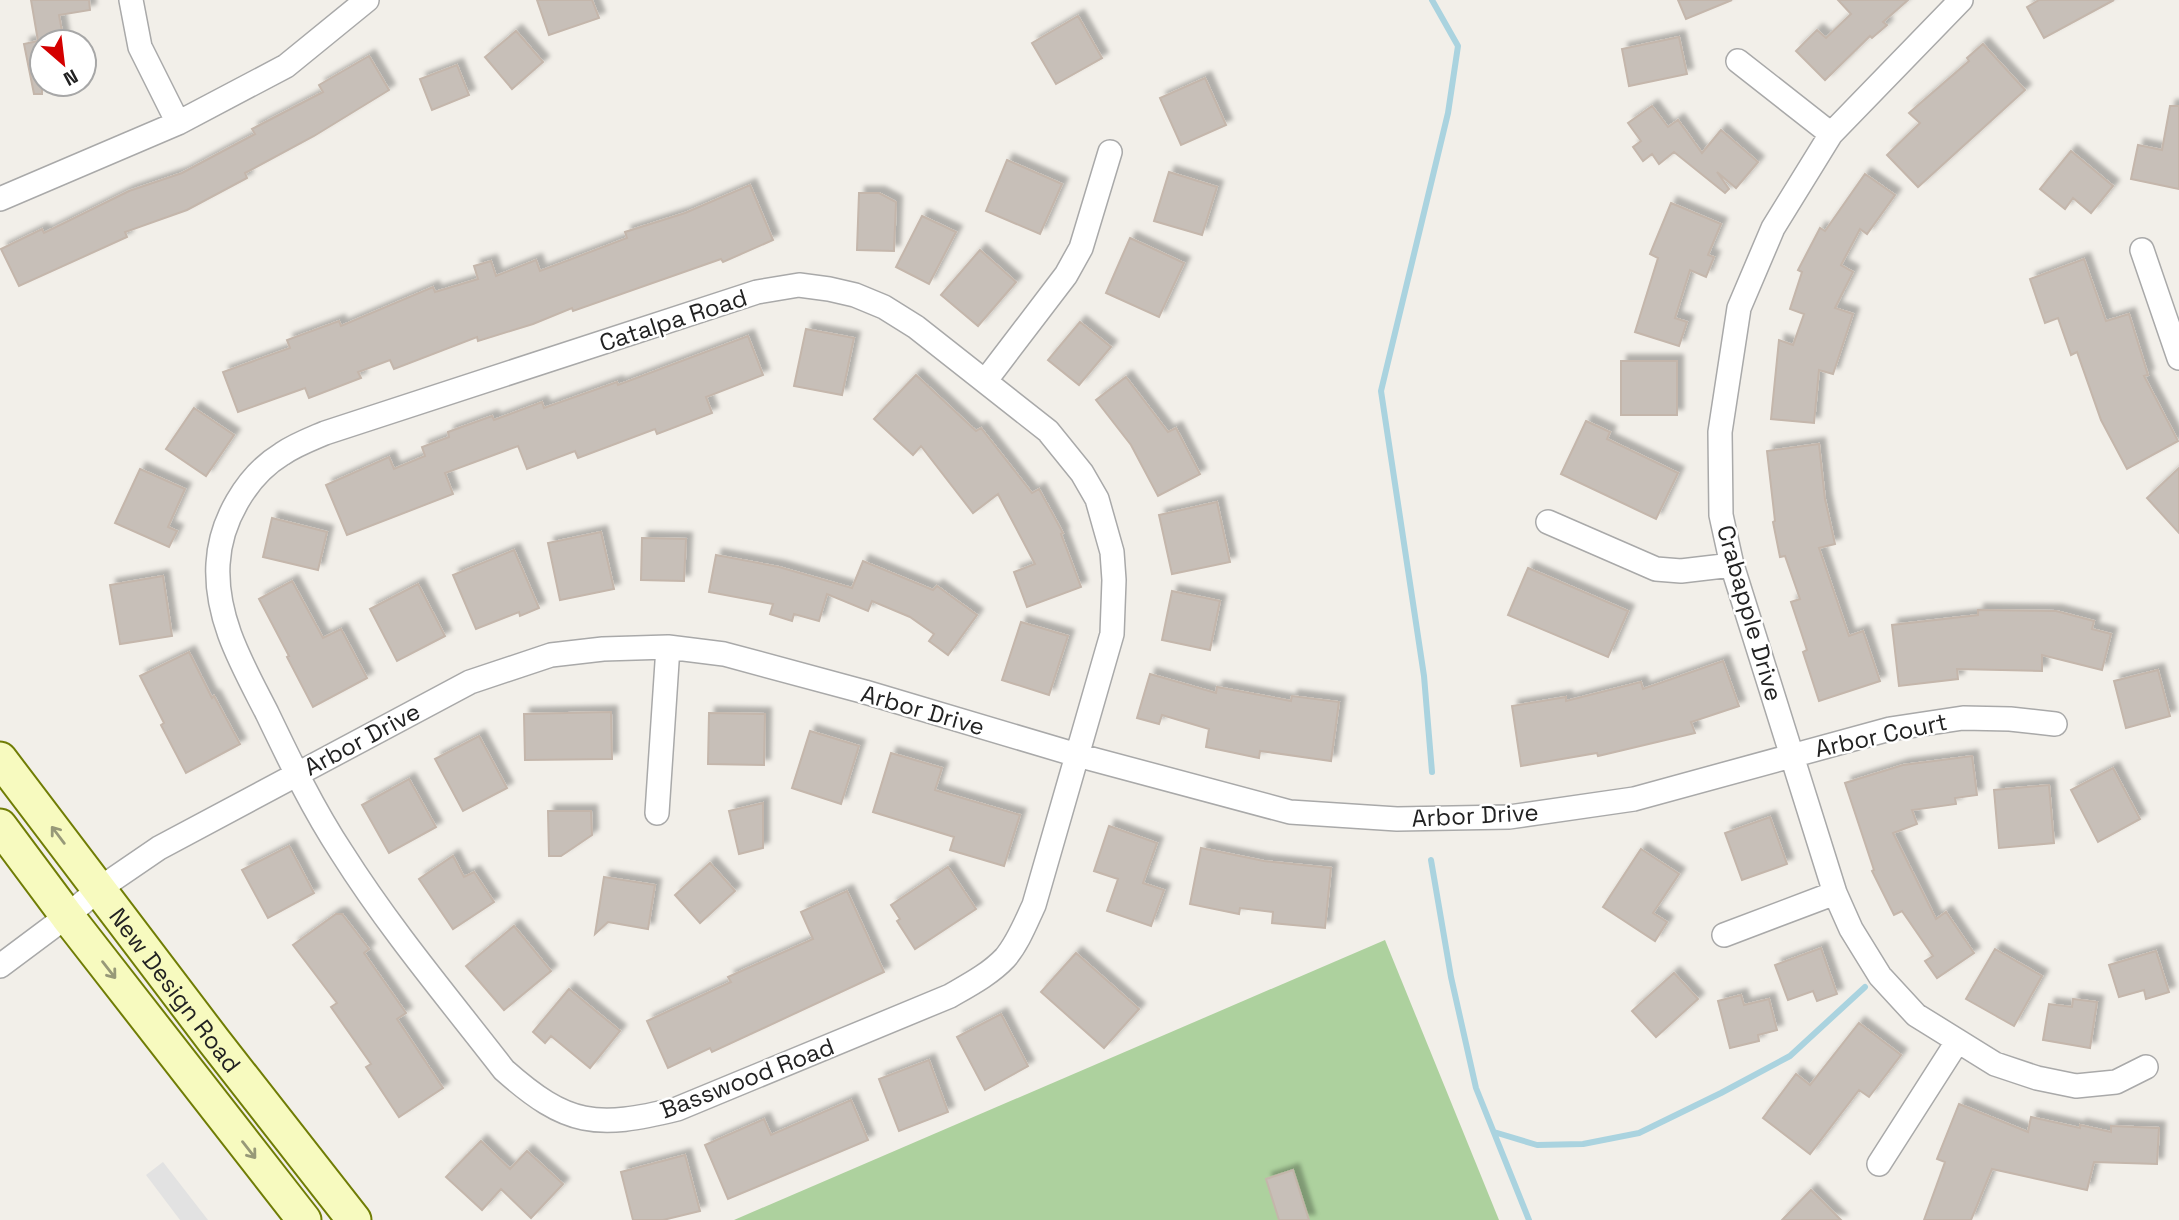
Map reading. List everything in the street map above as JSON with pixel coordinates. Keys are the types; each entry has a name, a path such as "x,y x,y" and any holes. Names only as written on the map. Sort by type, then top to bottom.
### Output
{"main road":[{"name":"New Design Road","path":"0,759 354,1220"},
{"name":"New Design Road","path":"0,827 304,1220"}],"street":[{"path":"131,0 140,47 178,123"},
{"path":"0,200 178,123 286,66 367,0"},
{"name":"Crabapple Drive","path":"1961,0 1831,134 1773,228 1739,308 1720,432 1721,515 1732,565 1835,893 1851,929 1880,976 1916,1015 1995,1064 2037,1078 2077,1086 2116,1082 2146,1067"},
{"path":"1738,61 1831,134"},
{"path":"986,380 1066,275 1081,248 1110,152"},
{"path":"2142,250 2179,358"},
{"name":"Catalpa Road","path":"296,774 235,649 219,602 218,562 229,515 251,481 282,454 325,433 757,292 799,285 855,295 884,307 916,327 1048,431 1087,482 1097,499 1106,524 1114,580 1112,634 1077,755"},
{"path":"1548,522 1656,569 1681,571 1732,565"},
{"path":"657,813 668,647"},
{"name":"Arbor Drive","path":"0,966 99,889 159,848 470,682 551,656 603,649 668,647 737,658 865,692 1077,755 1290,812 1397,820 1509,817 1634,799 1792,755"},
{"name":"Arbor Court","path":"1792,755 1890,729 1962,718 2010,719 2054,724"},
{"name":"Basswood Road","path":"296,774 341,852 371,897 504,1070 526,1090 554,1109 576,1118 609,1121 640,1118 677,1109 950,996 980,978 1005,958 1034,905 1077,755"},
{"path":"1724,935 1835,893"},
{"path":"1879,1164 1957,1042"}],"green space":[{"path":"1385,940 1499,1220 734,1220"}],"shaded area":[{"path":"163,1162 208,1220 180,1220 146,1175"}],"building":[{"path":"31,0 89,0 90,10 59,15 61,28 36,28"},
{"path":"537,0 592,0 599,18 549,35"},
{"path":"1678,0 1732,0 1686,19"},
{"path":"1838,0 1908,0 1883,22 1887,25 1872,38 1870,36 1825,80 1796,51 1817,30 1826,38 1851,14"},
{"path":"2039,0 2114,0 2044,38 2027,7"},
{"path":"1078,16 1102,58 1056,84 1032,43"},
{"path":"516,31 543,62 512,89 485,57"},
{"path":"1679,37 1687,74 1629,86 1622,49"},
{"path":"28,43 28,64 24,44"},
{"path":"1983,44 2025,90 1918,187 1887,155 1920,123 1909,113 1969,61 1967,58"},
{"path":"369,56 389,90 314,136 245,173 247,178 187,210 125,232 127,237 19,286 1,249 42,229 44,233 129,191 182,173 255,134 252,129 323,92 319,85"},
{"path":"457,65 469,95 432,110 420,79"},
{"path":"1205,78 1226,125 1181,145 1160,98"},
{"path":"1652,106 1668,127 1678,120 1702,153 1721,130 1758,162 1736,188 1717,172 1729,189 1725,193 1674,152 1659,164 1652,154 1643,161 1633,147 1641,141 1628,123"},
{"path":"2170,106 2179,106 2179,189 2131,179 2138,145 2162,150"},
{"path":"2071,151 2113,186 2091,213 2073,198 2065,209 2040,189"},
{"path":"1007,160 1062,184 1040,234 986,211"},
{"path":"1169,172 1217,187 1202,235 1154,221"},
{"path":"1865,174 1895,195 1867,234 1860,229 1841,265 1853,272 1835,308 1853,314 1833,374 1819,370 1814,423 1771,419 1779,340 1793,345 1804,314 1790,309 1802,272 1798,270 1820,228 1825,231"},
{"path":"750,185 773,240 723,262 721,259 478,341 477,337 394,369 390,360 358,372 361,378 309,398 305,388 238,412 223,372 290,348 287,340 339,321 341,326 433,287 435,292 478,279 474,266 491,261 496,276 536,260 540,271 627,238 625,232 685,213"},
{"path":"859,193 879,193 896,202 894,251 857,250"},
{"path":"1671,203 1721,224 1708,255 1714,257 1706,277 1690,270 1675,318 1687,322 1679,346 1635,332 1658,258 1650,254"},
{"path":"922,216 956,232 929,284 896,267"},
{"path":"1130,238 1184,263 1159,317 1106,293"},
{"path":"980,250 1016,282 978,326 941,295"},
{"path":"2084,259 2106,321 2129,314 2148,375 2144,376 2178,441 2127,469 2101,420 2077,352 2071,355 2058,318 2045,323 2030,279"},
{"path":"1080,322 1111,347 1079,385 1048,360"},
{"path":"806,329 854,338 842,395 794,386"},
{"path":"748,336 763,375 706,397 712,413 657,434 655,429 578,458 575,451 527,469 518,446 445,473 453,494 347,535 326,485 389,457 394,469 425,456 422,447 449,437 448,432 492,416 494,420 542,402 544,408 617,382 618,385"},
{"path":"1621,361 1677,361 1677,415 1621,415"},
{"path":"916,375 976,431 981,428 1032,493 1039,489 1063,533 1061,534 1081,587 1027,607 1014,572 1035,564 998,494 973,513 921,446 913,455 874,419"},
{"path":"1126,377 1168,432 1176,428 1200,474 1158,496 1131,445 1096,400"},
{"path":"194,408 234,435 206,476 166,449"},
{"path":"1586,421 1610,432 1607,439 1678,473 1656,519 1561,474"},
{"path":"1819,444 1825,499 1835,544 1819,548 1849,636 1863,631 1880,681 1819,701 1803,652 1807,650 1791,602 1800,599 1785,556 1780,557 1773,522 1767,451"},
{"path":"2179,468 2179,533 2147,498"},
{"path":"140,469 185,489 168,527 177,531 169,547 115,523"},
{"path":"1217,502 1230,562 1172,574 1159,515"},
{"path":"272,518 327,532 318,570 263,557"},
{"path":"601,532 614,589 560,600 548,543"},
{"path":"642,538 686,539 684,581 641,580"},
{"path":"514,550 539,608 520,616 519,612 476,629 453,575"},
{"path":"716,555 779,567 852,588 863,561 933,590 937,586 977,615 948,655 929,641 934,634 910,617 872,601 868,611 827,594 819,621 794,614 792,621 770,614 773,604 709,592"},
{"path":"1528,568 1628,611 1608,657 1508,615"},
{"path":"163,576 172,636 120,644 110,585"},
{"path":"292,581 323,638 341,629 367,678 313,707 259,599"},
{"path":"418,584 445,636 397,661 370,609"},
{"path":"1172,591 1220,601 1210,650 1162,640"},
{"path":"1978,610 2056,611 2094,621 2092,629 2111,634 2102,670 2042,655 2042,671 1957,669 1958,679 1899,686 1892,625 1978,615"},
{"path":"1021,622 1068,636 1049,695 1002,680"},
{"path":"189,652 212,698 214,696 240,744 186,773 140,676"},
{"path":"1723,661 1739,706 1691,722 1695,733 1598,756 1597,753 1521,766 1512,706 1566,697 1566,701 1641,682 1643,689"},
{"path":"2158,670 2170,716 2126,728 2114,681"},
{"path":"1150,674 1216,693 1217,687 1291,701 1292,696 1339,702 1331,761 1260,751 1259,758 1206,747 1209,729 1162,715 1159,724 1137,718"},
{"path":"611,712 612,759 525,760 524,714"},
{"path":"709,713 765,714 764,765 708,764"},
{"path":"810,731 859,746 841,804 792,788"},
{"path":"479,736 507,788 463,811 435,759"},
{"path":"891,753 942,768 935,790 1020,815 1004,866 950,850 954,837 873,812"},
{"path":"1972,756 1977,795 1955,798 1956,804 1912,810 1917,824 1893,833 1936,919 1946,912 1974,953 1937,978 1925,961 1933,956 1902,911 1894,915 1872,871 1874,870 1845,783 1903,765"},
{"path":"2113,768 2140,819 2098,842 2071,790"},
{"path":"409,779 436,827 389,853 362,805"},
{"path":"2049,785 2054,843 1999,848 1994,790"},
{"path":"763,803 763,848 739,854 729,811"},
{"path":"548,811 591,811 592,835 561,856 549,856"},
{"path":"1770,817 1787,864 1742,880 1725,833"},
{"path":"1109,826 1157,843 1143,883 1164,890 1151,926 1107,911 1118,879 1094,871"},
{"path":"289,846 314,893 268,918 242,870"},
{"path":"1201,848 1264,861 1331,868 1325,928 1272,923 1273,912 1240,908 1239,914 1190,904"},
{"path":"1641,849 1679,874 1653,913 1667,922 1655,941 1603,907"},
{"path":"453,856 464,877 474,872 494,902 453,929 419,879"},
{"path":"710,863 735,891 700,923 675,895"},
{"path":"948,867 976,909 915,949 897,921 900,919 891,905"},
{"path":"604,877 655,885 648,929 608,922 595,934"},
{"path":"847,891 884,972 712,1052 710,1048 668,1068 647,1021 731,982 728,977 813,939 801,912"},
{"path":"336,914 342,914 369,949 364,953 406,1013 397,1019 443,1088 399,1117 366,1067 371,1064 331,1007 337,1003 293,945"},
{"path":"514,926 551,971 504,1010 466,966"},
{"path":"1821,948 1837,994 1817,1001 1813,991 1788,1000 1775,965"},
{"path":"1995,949 2042,976 2014,1026 1966,999"},
{"path":"2156,951 2169,992 2146,999 2144,990 2119,997 2109,965"},
{"path":"1076,953 1139,1009 1104,1048 1041,992"},
{"path":"1674,973 1698,999 1656,1037 1632,1011"},
{"path":"569,989 620,1031 590,1068 551,1036 545,1043 533,1032"},
{"path":"1741,995 1744,1005 1769,999 1777,1030 1758,1035 1759,1041 1730,1048 1718,1001"},
{"path":"2073,999 2097,1002 2090,1048 2043,1040 2049,1004 2072,1007"},
{"path":"1001,1014 1028,1066 985,1090 957,1037"},
{"path":"1859,1023 1901,1055 1869,1097 1859,1090 1810,1154 1763,1118 1796,1074 1810,1085"},
{"path":"929,1060 948,1112 899,1131 879,1079"},
{"path":"851,1100 868,1140 728,1199 705,1145 764,1119 771,1135"},
{"path":"1959,1104 2028,1132 2031,1117 2111,1132 2111,1126 2159,1128 2157,1164 2094,1162 2087,1190 1992,1169 1971,1220 1924,1220 1945,1162 1937,1159"},
{"path":"481,1141 510,1169 527,1151 563,1184 531,1218 501,1189 482,1210 446,1177"},
{"path":"685,1155 700,1211 663,1220 633,1220 621,1172"},
{"path":"1293,1170 1309,1220 1279,1220 1266,1179"},
{"path":"1811,1190 1841,1220 1782,1220"}],"waterway":[{"path":"1432,0 1458,46 1448,113 1381,391 1424,676 1432,772"},
{"path":"1431,860 1451,977 1476,1088 1529,1220"},
{"path":"1494,1132 1537,1145 1583,1144 1639,1133 1790,1056 1865,987"}]}
